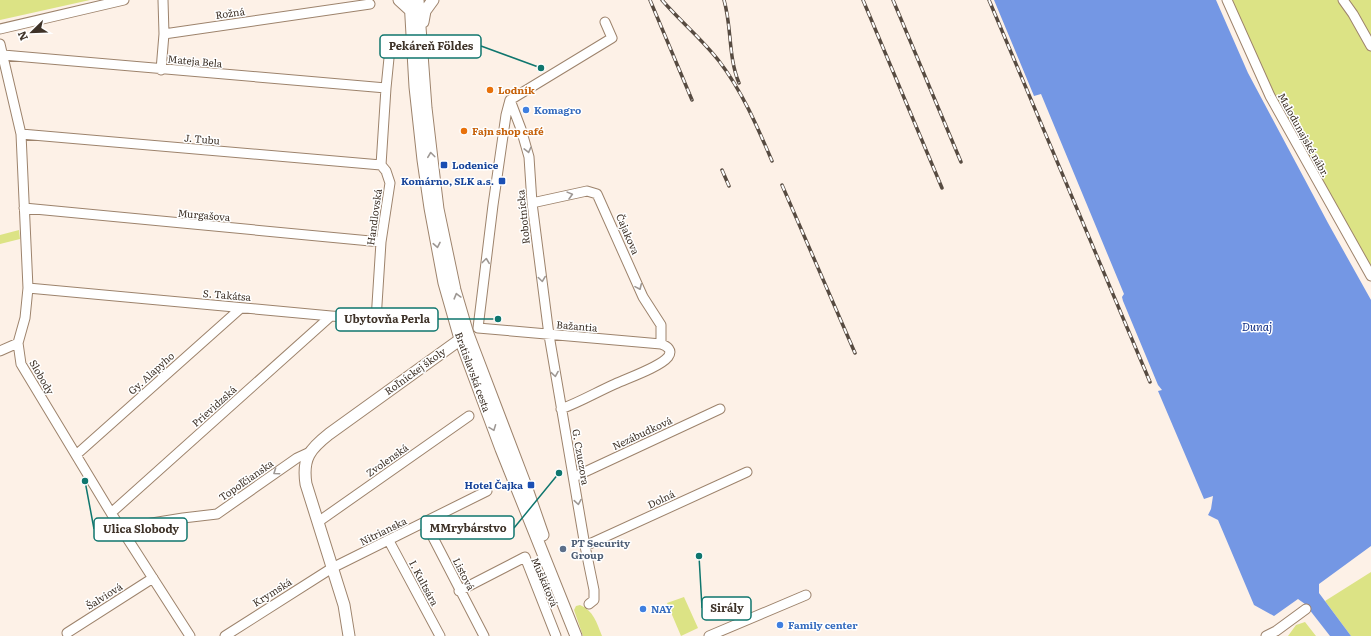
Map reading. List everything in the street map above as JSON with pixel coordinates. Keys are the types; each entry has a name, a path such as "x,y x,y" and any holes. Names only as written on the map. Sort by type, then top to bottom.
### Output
{"main road":[{"path":"399,0 410,5"},
{"name":"Bratislavská cesta","path":"418,0 428,130 438,209 464,336"},
{"path":"421,31 425,11 433,0"},
{"name":"Bratislavská cesta","path":"410,5 418,114 430,208 444,283 464,336 526,486 577,636"},
{"name":"Roľníckej školy","path":"310,452 315,445 329,434 464,336"},
{"path":"310,452 306,461 305,475 309,494 344,605 348,636"}],"street":[{"path":"0,29 124,0"},
{"path":"161,70 164,34 163,0"},
{"name":"Malodunajské nábr.","path":"1227,0 1270,96 1371,276"},
{"path":"1343,0 1353,14 1371,46"},
{"name":"Rožná","path":"164,34 370,4"},
{"path":"478,328 493,205 506,116 510,100 612,38 605,22"},
{"name":"Slobody","path":"0,44 21,134 28,288 25,318 18,343 21,364 111,513 190,636"},
{"path":"381,165 390,48"},
{"name":"Mateja Bela","path":"3,55 161,70 386,88"},
{"name":"Robotnícka","path":"510,100 522,129 529,157 532,203 549,335"},
{"name":"J. Tubu","path":"21,134 381,165"},
{"name":"Handlovská","path":"376,320 381,242 390,183 386,171 381,165"},
{"name":"Čajakova","path":"532,203 587,191 597,194 643,297 661,325 661,344"},
{"name":"Murgašova","path":"24,208 381,242"},
{"name":"S. Takátsa","path":"28,288 376,320 425,323"},
{"name":"Gy. Alapyho","path":"76,455 241,308"},
{"name":"Prievidzská","path":"111,513 331,316"},
{"name":"Roľníckej školy","path":"464,336 478,328"},
{"name":"Bažantia","path":"478,328 661,344"},
{"name":"G. Czuczora","path":"549,335 585,546 593,584 594,600 589,604"},
{"path":"0,351 18,343"},
{"path":"561,408 653,367 668,358 670,352 667,346 661,344"},
{"name":"Nezábudková","path":"574,477 720,409"},
{"name":"Zvolenská","path":"318,522 469,416"},
{"name":"Topoľčianska","path":"121,528 217,514 297,458 310,452"},
{"name":"Dolná","path":"585,546 747,472"},
{"name":"Nitrianska","path":"332,568 389,541 486,490"},
{"name":"Listová","path":"425,522 484,636"},
{"name":"I. Kultsára","path":"389,541 440,636"},
{"name":"Muškátová","path":"460,591 525,557 556,636"},
{"name":"Krymská","path":"224,636 332,568"},
{"name":"Šalviová","path":"67,632 153,578"},
{"path":"709,636 806,595"},
{"path":"1266,636 1276,631 1306,609"}],"green space":[{"path":"0,0 90,0 0,20"},
{"path":"1231,0 1371,0 1371,270 1281,110"},
{"path":"19,230 20,239 0,244 0,235"},
{"path":"1371,572 1371,636 1351,636 1325,601"},
{"path":"684,597 698,628 681,636 667,603"},
{"path":"580,605 591,614 602,636 583,636 574,610 576,606"},
{"path":"1305,622 1316,636 1288,636 1296,625"}],"water":[{"name":"Dunaj","path":"994,0 1216,0 1248,73 1371,300 1371,546 1319,584 1319,593 1351,636 1330,636 1305,604 1298,599 1274,616 1254,605 1218,520 1208,515 1211,509 1213,496 1204,499 1158,391 1162,390 1158,385 1123,301 1122,297 1124,294 1041,94 1034,96"}],"railway":[{"path":"650,0 692,100"},
{"path":"662,0 705,45 727,72 748,109 772,161"},
{"path":"724,0 733,63 739,83"},
{"path":"863,0 942,188"},
{"path":"893,0 961,162"},
{"path":"989,0 1150,382"},
{"path":"722,170 729,186"},
{"path":"782,185 855,353"}],"place":[{"name":"Pekáreň Földes","path":"541,68"},
{"name":"Lodník","path":"490,90"},
{"name":"Komagro","path":"526,110"},
{"name":"Fajn shop café","path":"464,131"},
{"name":"Lodenice","path":"444,165"},
{"name":"Komárno, SLK a.s.","path":"502,181"},
{"name":"Ubytovňa Perla","path":"498,319"},
{"name":"MMrybárstvo","path":"559,473"},
{"name":"Ulica Slobody","path":"85,481"},
{"name":"Hotel Čajka","path":"531,485"},
{"name":"PT Security Group","path":"563,549"},
{"name":"Sirály","path":"699,556"},
{"name":"NAY","path":"643,609"},
{"name":"Family center","path":"780,625"}]}
